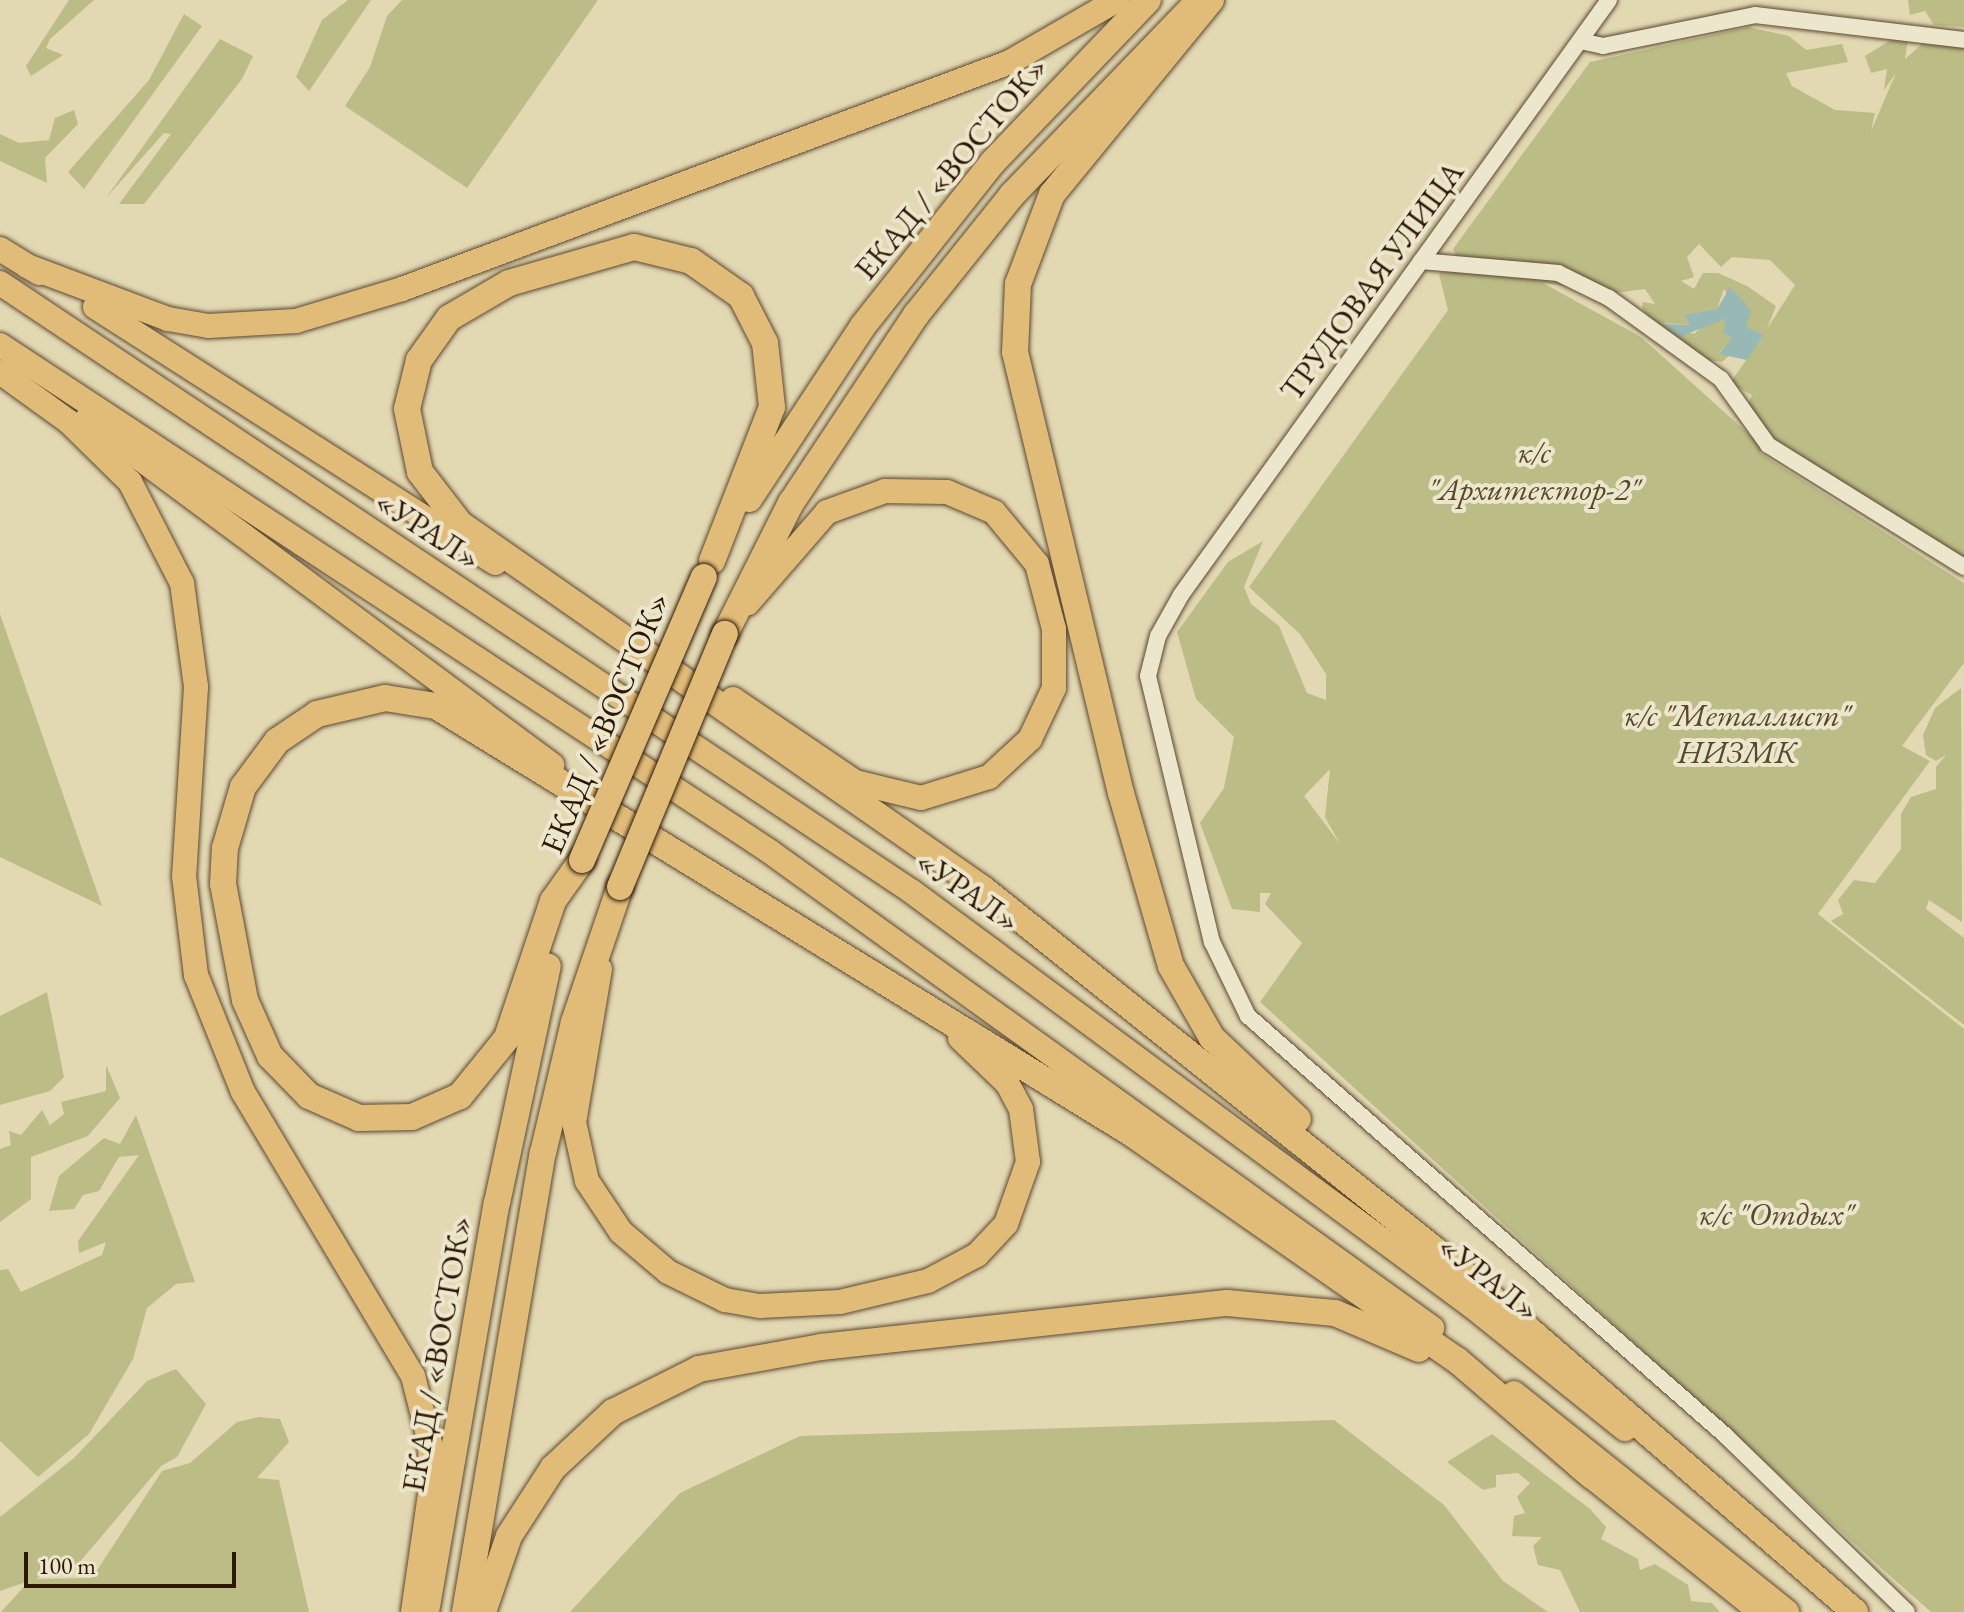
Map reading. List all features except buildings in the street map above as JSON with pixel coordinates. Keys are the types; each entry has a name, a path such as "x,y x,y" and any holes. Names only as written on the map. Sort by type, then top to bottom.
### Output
{"highway":[{"name":"ЕКАД / «ВОСТОК»","path":"426,1612 530,1039 582,860 708,569 863,326 993,162 1148,0"},
{"name":"ЕКАД / «ВОСТОК»","path":"465,1612 543,1153 574,1022 615,899 725,634 791,503 916,315 1023,183 1200,0"},
{"path":"1211,0 1074,161 1032,234 1014,316 1024,403 1145,885 1185,995 1245,1073 1455,1266 1715,1494"},
{"path":"708,569 772,407 765,343 741,296 691,261 634,247 509,283 449,318 419,360 410,388 408,427 420,472 460,524 677,671 983,889 1455,1266"},
{"path":"582,860 553,901 507,1038 460,1096 412,1117 359,1118 309,1096 270,1056 235,961 225,848 243,787 295,727 361,700 436,706 1043,1075 1308,1255 1457,1360 1592,1476 1762,1612"},
{"path":"483,1612 526,1506 579,1441 613,1412 699,1369 821,1347 1227,1303 1288,1304 1335,1313 1424,1352 1592,1476"},
{"name":"«УРАЛ»","path":"1715,1494 1855,1612"}],"main road":[{"path":"27,266 168,319 208,326 296,321 402,289 1010,62 1117,0"},
{"path":"0,249 626,638"},
{"name":"«УРАЛ»","path":"0,283 911,891 1715,1494"},
{"path":"0,345 522,682 1120,1097 1448,1340 1787,1612"},
{"path":"0,358 613,811"},
{"path":"0,372 69,422 130,482 182,583 196,687 184,876 196,975 243,1092 413,1376 430,1443 431,1487 413,1612"},
{"path":"677,671 731,698 855,782 921,798 989,777 1030,739 1054,688 1054,629 1037,564 994,512 947,492 885,491 827,512 793,543 725,634"},
{"path":"615,899 574,1122 587,1181 621,1232 668,1272 725,1300 760,1306 840,1302 954,1270 1006,1224 1028,1162 1021,1109 978,1051 828,946"}],"street":[{"name":"ТРУДОВАЯ УЛИЦА","path":"1609,0 1181,595 1158,636 1148,676 1212,942 1248,1016 1726,1436 1907,1612"},
{"path":"1580,41 1603,46 1755,15 1964,40"},
{"path":"1421,261 1558,273 1609,298 1721,379 1768,445 1964,567"}],"green space":[{"path":"69,0 94,0 50,39 46,48 63,55 31,76 26,66"},
{"path":"348,0 371,0 309,91 296,77 322,20"},
{"path":"402,0 598,0 467,188 345,106 370,67 387,16"},
{"path":"1908,0 1964,0 1964,27 1934,25 1925,11 1910,15"},
{"path":"184,14 202,26 84,189 68,172 149,80"},
{"path":"1748,27 1789,36 1806,50 1842,44 1848,62 1786,73 1792,86 1835,110 1875,113 1871,131 1896,73 1884,90 1887,69 1871,73 1865,56 1891,40 1908,40 1905,59 1922,44 1964,46 1964,559 1768,435 1747,406 1752,395 1730,383 1764,335 1745,327 1724,289 1717,309 1686,316 1690,325 1663,323 1694,334 1706,322 1725,319 1733,338 1719,353 1731,354 1722,362 1701,359 1659,329 1642,308 1643,302 1655,304 1645,289 1615,293 1543,283 1641,337 1763,447 1760,453 1964,583 1964,663 1902,746 1930,761 1818,914 1964,1029 1964,1612 1931,1612 1260,1002 1302,943 1265,904 1271,893 1260,893 1260,912 1232,909 1200,823 1224,788 1234,737 1196,699 1177,632 1228,562 1263,541 1244,587 1251,604 1279,626 1307,693 1326,700 1326,674 1300,634 1249,587 1448,310 1439,274 1458,260 1453,249 1590,62","holes":["1699,244 1721,267 1732,257 1770,260 1795,285 1767,329 1776,306 1747,286 1718,273 1703,273 1694,289 1681,281 1694,277 1687,257","1330,769 1325,817 1340,844 1304,796"]},
{"path":"220,39 253,56 242,79 144,204 119,204 171,134 164,133 106,198"},
{"path":"74,110 78,124 45,158 47,183 0,161 0,134 19,143 49,140 55,118"},
{"path":"0,614 102,906 0,857"},
{"path":"1961,688 1962,922 1929,900 1926,909 1964,938 1964,1025 1831,921 1843,914 1838,900 1854,880 1875,883 1901,849 1901,814 1911,797 1936,789 1936,767 1946,755 1936,761 1926,755 1923,735 1935,708"},
{"path":"47,992 64,1077 50,1091 0,1105 0,1016"},
{"path":"106,1065 120,1098 88,1136 31,1157 31,1199 0,1222 0,1149 11,1145 9,1131 21,1135 42,1110 50,1125 64,1114 61,1102 106,1091"},
{"path":"136,1115 195,1282 176,1284 147,1308 133,1359 89,1434 38,1477 0,1441 0,1270 8,1269 21,1292 102,1255 106,1242 79,1253 78,1241 139,1155 119,1157 99,1191 83,1195 74,1209 49,1211 59,1176 104,1138 120,1144"},
{"path":"176,1369 206,1404 177,1457 161,1466 78,1564 0,1591 0,1517 74,1458 147,1381"},
{"path":"259,1417 280,1419 289,1442 257,1478 279,1480 309,1612 1,1612 31,1579 92,1578 162,1471 190,1463 237,1422"},
{"path":"1334,1420 1444,1505 1503,1581 1548,1612 570,1612 680,1493 800,1436"},
{"path":"1492,1434 1590,1509 1606,1527 1601,1539 1638,1559 1640,1570 1655,1564 1688,1585 1691,1601 1712,1603 1720,1612 1580,1612 1560,1570 1538,1565 1533,1546 1542,1537 1512,1536 1514,1516 1525,1513 1517,1497 1530,1483 1518,1473 1496,1475 1496,1487 1483,1490 1447,1462"}],"water":[{"path":"1730,287 1751,310 1746,327 1764,335 1747,360 1719,354 1732,338 1724,333 1725,319 1679,337 1663,324 1690,325 1685,315 1717,309"}],"park label":[{"name":"к/с \"Архитектор-2\"","path":"1534,472"},
{"name":"к/с \"Металлист\" НИЗМК","path":"1737,734"},
{"name":"к/с \"Отдых\"","path":"1776,1214"}]}
